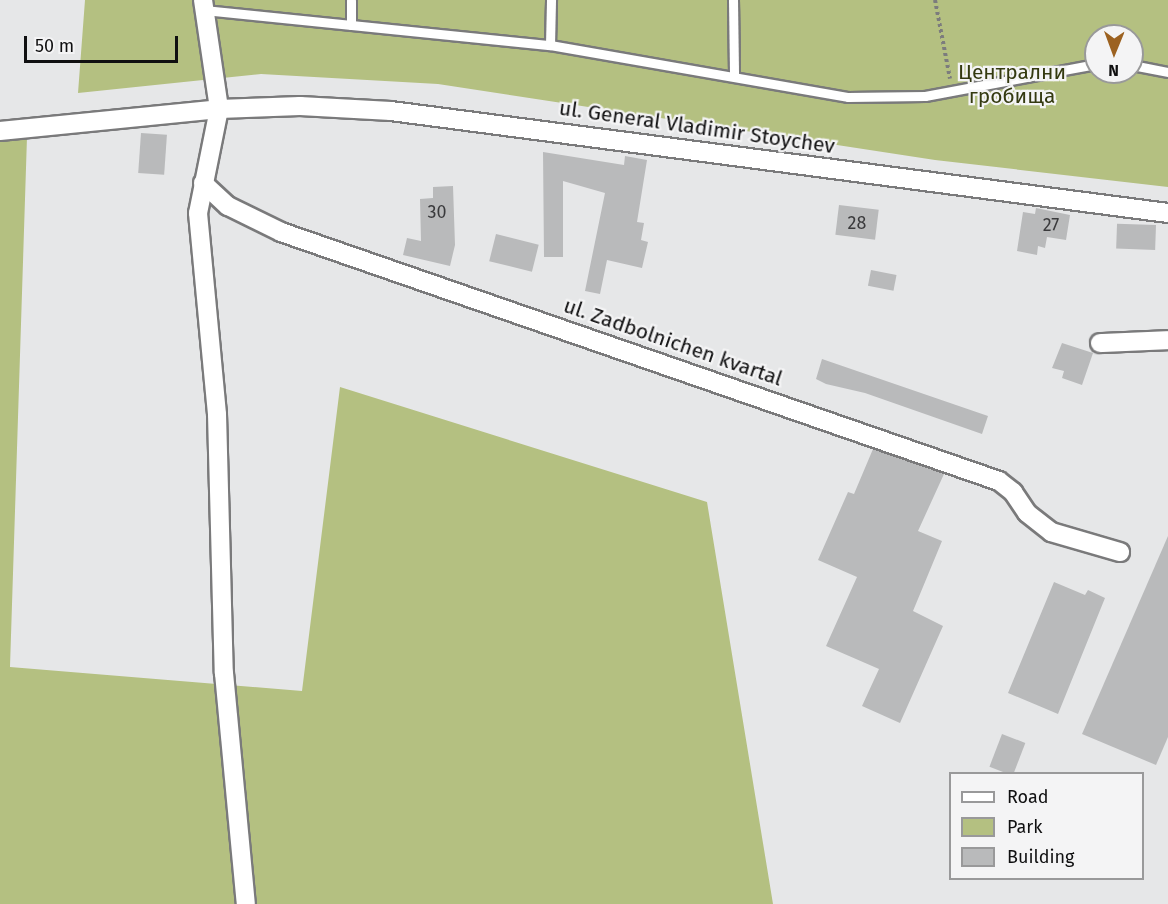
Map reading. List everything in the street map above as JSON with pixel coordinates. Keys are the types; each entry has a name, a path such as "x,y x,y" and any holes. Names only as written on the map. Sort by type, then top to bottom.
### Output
{"street":[{"path":"204,5 216,71 219,109 198,213 217,414 224,673 246,904"},
{"name":"ul. General Vladimir Stoychev","path":"0,131 219,109 300,106 391,111 1168,213"},
{"name":"ul. Zadbolnichen kvartal","path":"203,183 228,206 281,232 438,284 999,481 1013,492 1027,513 1051,532 1120,552"},
{"path":"1100,343 1168,340"}],"lane":[{"path":"351,0 351,25"},
{"path":"550,45 551,0"},
{"path":"733,0 734,75"},
{"path":"204,5 351,25 550,45 734,75 848,97 952,92 1084,66"},
{"path":"1144,67 1168,72"}],"path":[{"path":"935,0 952,92"}],"green space":[{"name":"Централни гробища","path":"85,0 1168,0 1168,187 935,160 438,84 261,74 78,93"},
{"path":"27,137 10,667 302,691 340,387 707,502 773,904 0,904 0,139"}],"building":[{"path":"141,133 167,135 164,175 138,173"},
{"path":"543,152 624,165 625,156 647,160 637,222 644,223 641,240 648,242 642,268 607,260 600,294 585,291 605,193 563,181 563,257 544,257"},
{"path":"453,186 455,245 450,266 403,255 407,238 421,241 420,199 433,198 433,187"},
{"path":"839,205 879,210 875,240 835,235"},
{"path":"1036,208 1070,215 1066,240 1047,237 1045,248 1038,246 1037,255 1017,251 1023,212 1035,214"},
{"path":"1117,224 1156,225 1155,250 1116,249"},
{"path":"496,234 539,245 532,272 489,261"},
{"path":"871,270 897,275 893,291 868,286"},
{"path":"1062,343 1093,353 1082,385 1062,378 1064,371 1052,368"},
{"path":"822,359 988,416 982,434 865,393 826,384 816,379"},
{"path":"873,449 944,474 918,531 942,541 913,611 943,626 900,723 862,706 879,669 826,646 857,577 818,560 848,492 854,494"},
{"path":"1168,536 1168,737 1156,765 1082,734"},
{"path":"1054,582 1085,595 1088,590 1105,598 1058,714 1008,693"},
{"path":"1002,734 1025,743 1014,772 1003,772 989,767"}]}
